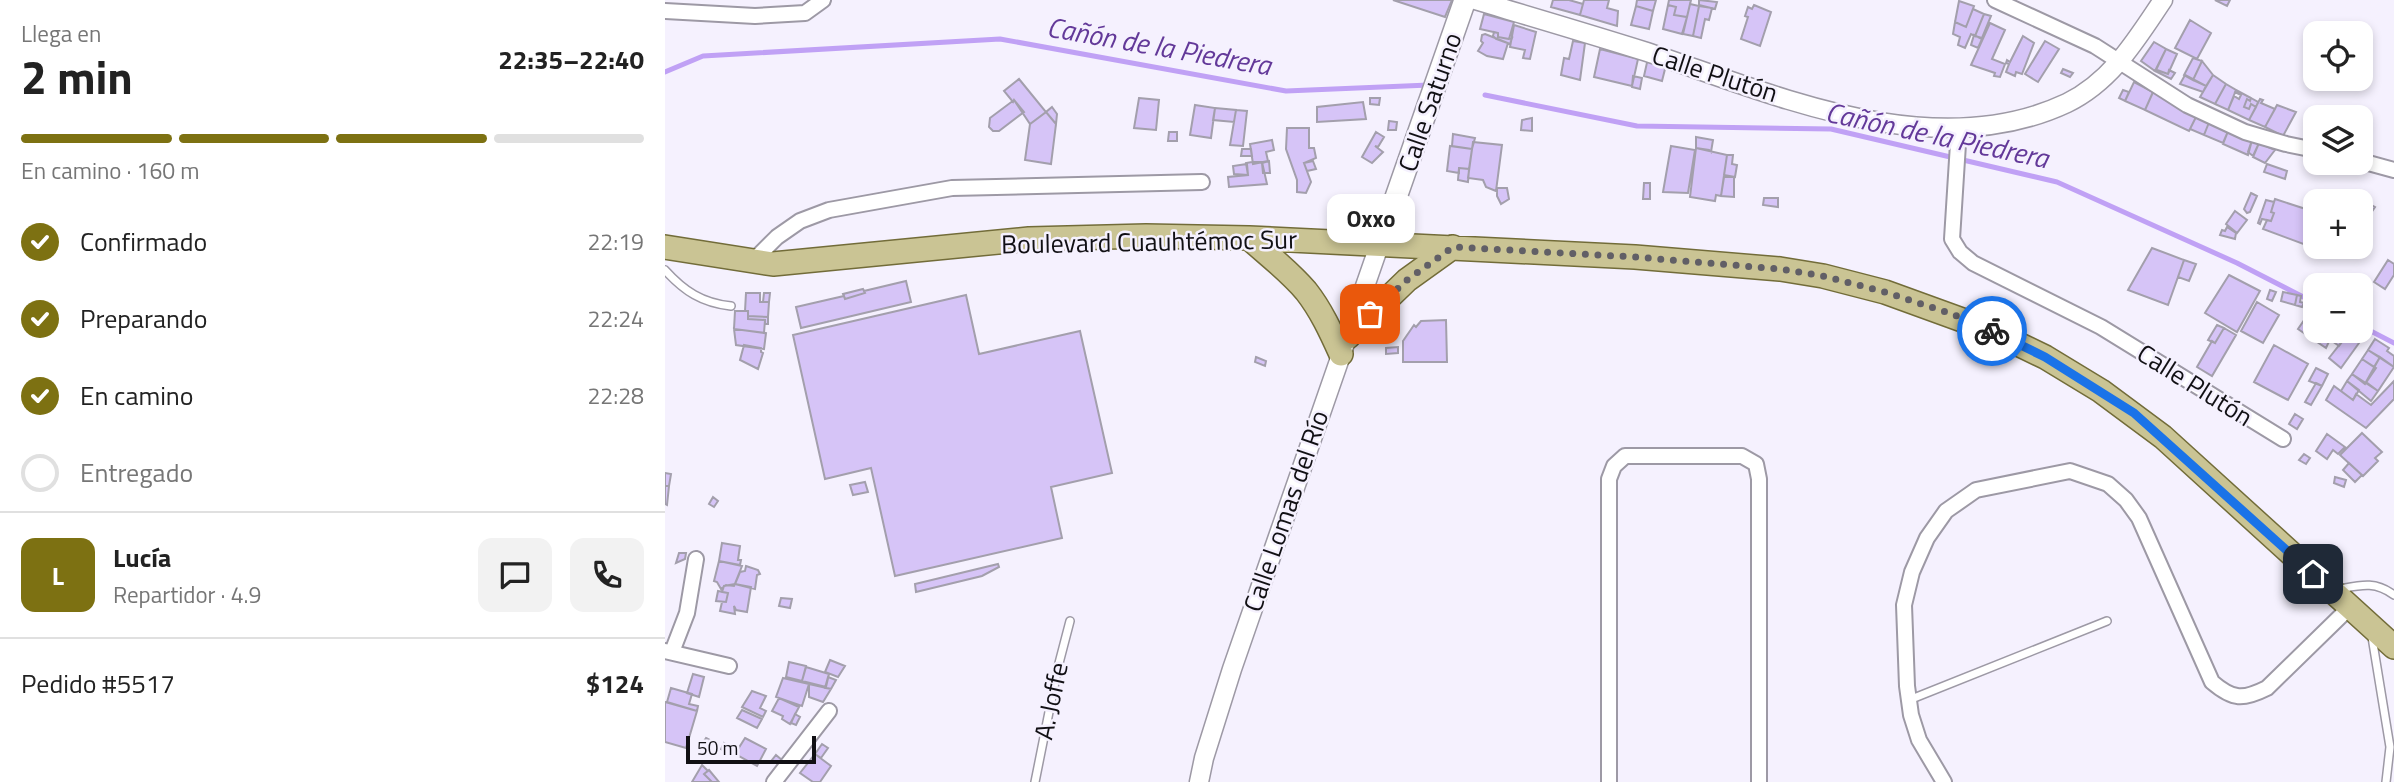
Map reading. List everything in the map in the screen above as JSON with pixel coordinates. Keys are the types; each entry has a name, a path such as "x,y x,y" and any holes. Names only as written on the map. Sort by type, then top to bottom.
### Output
{"main road":[{"name":"Calle Saturno","path":"1380,243 1465,0"},
{"name":"Boulevard Cuauhtémoc Sur","path":"665,247 752,262 794,263 1029,239 1249,238 1635,257 1780,269 1823,276 1885,292 1952,314 2045,357 2134,413 2394,647"},
{"path":"1249,238 1292,275 1345,345 1407,280 1453,247"}],"street":[{"name":"Calle Plutón","path":"1475,0 1647,52 1733,83 1874,122 1959,128 2021,120 2068,102 2098,82 2121,62 2163,0"},
{"path":"1995,0 2052,25 2121,62 2187,105 2245,132 2303,148"},
{"path":"665,11 767,15 805,13 822,1"},
{"name":"Calle Plutón","path":"1959,128 1952,239 1960,252 1973,263 2101,327 2283,439"},
{"path":"2373,164 2394,170"},
{"path":"752,262 777,237 800,221 829,211 952,188 1202,182"},
{"name":"Calle Lomas del Río","path":"1199,782 1203,758 1232,669 1380,243"},
{"path":"1609,782 1609,479 1614,466 1625,456 1742,456 1756,464 1759,479 1759,782"},
{"path":"1944,782 1919,740 1911,715 1904,605 1912,572 1927,538 1946,511 1976,490 2070,471 2108,484 2126,500 2139,518 2212,682 2226,694 2241,697 2254,695 2267,688 2349,608"},
{"path":"696,559 687,614 669,651 729,666"},
{"path":"774,782 829,711"}],"lane":[{"path":"665,270 679,286 695,297 714,304 731,306"},
{"path":"2332,591 2366,584 2382,586 2394,595"},
{"name":"A. Joffe","path":"1035,782 1070,621"},
{"path":"1909,701 2107,621"},
{"path":"2370,626 2391,728 2392,745 2386,782"}],"building":[{"path":"1393,0 1452,0 1445,17"},
{"path":"1553,0 1569,0 1583,4 1580,15 1551,7"},
{"path":"1584,0 1609,0 1607,8 1618,11 1617,26 1580,15"},
{"path":"1637,0 1656,0 1653,11 1636,6"},
{"path":"1669,0 1691,0 1687,17 1674,15 1676,7 1668,5"},
{"path":"1699,0 1717,2 1715,9 1699,5"},
{"path":"2215,0 2230,0 2227,6"},
{"path":"1959,1 1974,6 1966,27 1955,22"},
{"path":"1690,4 1699,6 1693,36 1683,34"},
{"path":"1668,5 1676,7 1674,15 1687,17 1682,34 1663,29"},
{"path":"1754,5 1771,12 1760,46 1741,39 1748,17 1745,16 1748,7 1752,9"},
{"path":"1636,6 1653,11 1649,29 1631,25"},
{"path":"1699,6 1712,8 1709,20 1705,19 1701,38 1693,36"},
{"path":"1973,9 1984,14 1975,36 1971,34 1965,48 1958,45 1960,37 1953,34 1955,22 1966,27"},
{"path":"1484,14 1514,22 1509,39 1480,29"},
{"path":"1984,14 1991,16 1982,38 1975,36"},
{"path":"2190,20 2211,33 2197,59 2175,48"},
{"path":"1990,23 2005,30 1992,59 2005,64 2000,77 1971,65"},
{"path":"1514,25 1536,32 1530,59 1523,58 1525,50 1510,47"},
{"path":"1494,32 1498,33 1498,37 1512,38 1510,44 1496,39"},
{"path":"1482,35 1508,43 1503,59 1478,51 1483,43"},
{"path":"1974,35 1982,39 1978,48 1971,45"},
{"path":"2023,36 2034,43 2022,74 2016,72 2015,76 2006,72 2009,64 2006,63 2007,60 2010,62"},
{"path":"1573,41 1585,43 1580,80 1561,75 1564,58 1569,59"},
{"path":"2045,41 2059,49 2038,82 2025,74"},
{"path":"2154,42 2166,49 2155,71 2141,61"},
{"path":"1600,49 1638,59 1632,86 1594,77"},
{"path":"2166,49 2177,54 2168,74 2156,70"},
{"path":"1648,58 1666,65 1662,81 1644,76"},
{"path":"2193,58 2202,61 2193,80 2184,75"},
{"path":"2202,61 2213,75 2206,86 2193,80"},
{"path":"2063,69 2073,73 2070,77 2061,73"},
{"path":"2169,70 2175,73 2171,79 2155,71 2168,74"},
{"path":"2185,75 2206,86 2203,92 2180,84"},
{"path":"2213,75 2226,84 2215,104 2200,97"},
{"path":"1633,76 1642,78 1640,89 1632,87"},
{"path":"1019,79 1046,112 1030,124 1014,100 1013,102 1004,91"},
{"path":"2134,82 2153,92 2145,110 2125,101"},
{"path":"2226,84 2236,90 2228,110 2215,104"},
{"path":"2123,90 2129,92 2125,101 2119,98"},
{"path":"2154,90 2198,113 2189,131 2145,110"},
{"path":"2236,90 2251,98 2250,101 2247,99 2244,107 2249,109 2251,104 2256,107 2249,120 2228,110 2234,96 2239,99 2241,95 2235,92"},
{"path":"1139,98 1159,100 1156,130 1134,128"},
{"path":"1370,98 1380,98 1379,105 1370,104"},
{"path":"2251,98 2258,102 2256,107 2251,104 2249,109 2244,107 2247,99 2250,101"},
{"path":"2260,99 2263,100 2261,103 2275,109 2265,127 2249,120"},
{"path":"1014,100 1024,112 999,131 993,131 989,127 990,118"},
{"path":"1363,102 1366,119 1317,122 1317,107"},
{"path":"1195,105 1215,108 1211,138 1190,135"},
{"path":"2277,105 2296,112 2283,136 2265,127"},
{"path":"1052,107 1057,114 1056,124 1046,112"},
{"path":"1215,108 1236,110 1234,122 1213,120"},
{"path":"1236,110 1247,111 1243,146 1230,145"},
{"path":"1046,112 1056,124 1051,164 1025,160 1030,124"},
{"path":"2198,113 2210,120 2204,135 2190,129"},
{"path":"1532,118 1532,131 1521,130 1522,120"},
{"path":"2210,120 2229,129 2223,143 2204,135"},
{"path":"1389,121 1397,122 1396,130 1388,130"},
{"path":"1287,128 1309,128 1309,148 1314,148 1316,158 1304,163 1311,182 1306,193 1297,192 1297,180 1286,149"},
{"path":"2229,129 2252,140 2248,155 2223,144"},
{"path":"1169,132 1177,132 1177,141 1168,141"},
{"path":"1376,132 1384,137 1378,147 1375,146 1383,152 1372,163 1362,157"},
{"path":"1453,134 1475,138 1472,149 1452,146"},
{"path":"1696,137 1713,140 1711,152 1696,148"},
{"path":"1272,140 1274,150 1266,152 1268,161 1253,164 1250,144"},
{"path":"2252,140 2259,143 2253,156 2248,152"},
{"path":"1473,142 1502,145 1496,191 1486,187 1483,180 1468,178"},
{"path":"2259,143 2275,150 2265,163 2253,157"},
{"path":"1450,146 1472,149 1469,169 1459,168 1459,173 1447,171"},
{"path":"1671,146 1695,150 1688,193 1663,192"},
{"path":"1696,148 1727,155 1721,196 1716,195 1715,201 1690,197"},
{"path":"1242,149 1251,149 1252,156 1241,156"},
{"path":"1727,155 1733,155 1732,164 1737,165 1735,177 1724,175"},
{"path":"1269,161 1270,173 1263,173 1262,163"},
{"path":"1313,161 1316,169 1307,171 1304,163"},
{"path":"1262,162 1267,184 1229,187 1228,177 1248,175 1246,163"},
{"path":"1247,164 1248,175 1234,174 1233,166"},
{"path":"2267,164 2287,171 2285,179 2264,172"},
{"path":"1459,168 1469,169 1468,182 1458,180"},
{"path":"1724,177 1734,177 1734,197 1721,196"},
{"path":"1644,183 1650,183 1650,199 1643,199"},
{"path":"1497,188 1507,188 1509,199 1501,204 1497,196"},
{"path":"2251,193 2257,196 2247,213 2244,209"},
{"path":"1764,198 1778,198 1778,207 1763,205"},
{"path":"2275,199 2303,208 2303,244 2263,229 2267,220 2271,221 2274,213 2271,212"},
{"path":"2266,200 2274,202 2271,212 2274,213 2271,221 2262,219 2260,224 2258,223"},
{"path":"2235,211 2247,220 2237,233 2226,224"},
{"path":"2227,227 2236,233 2235,239 2220,235"},
{"path":"2152,248 2184,260 2168,305 2128,290"},
{"path":"2184,260 2196,264 2189,281 2178,277"},
{"path":"2388,260 2394,264 2394,275 2385,289 2374,282"},
{"path":"2229,275 2260,291 2237,332 2205,313"},
{"path":"906,281 911,302 801,328 796,307 844,296 845,299 865,293 864,291"},
{"path":"863,289 865,293 845,299 843,294"},
{"path":"2270,290 2276,292 2272,301 2267,299"},
{"path":"2283,292 2297,295 2295,305 2281,301"},
{"path":"746,293 760,293 760,302 769,302 768,317 748,316 748,311 745,311"},
{"path":"764,293 770,293 769,302 763,302"},
{"path":"966,295 979,354 1080,331 1112,473 1051,487 1062,538 895,576 871,468 825,479 793,335"},
{"path":"2297,295 2301,296 2302,307 2295,305"},
{"path":"2257,302 2279,315 2263,343 2241,331"},
{"path":"735,311 748,311 748,319 765,320 764,333 734,329"},
{"path":"748,316 768,317 768,324 765,324 765,320 748,319"},
{"path":"1446,320 1447,362 1403,362 1403,341 1414,325 1416,327 1421,321"},
{"path":"2217,325 2224,328 2215,343 2208,340"},
{"path":"2224,328 2236,335 2212,376 2197,367 2212,341 2215,343"},
{"path":"734,329 766,333 764,349 736,345"},
{"path":"2375,339 2389,348 2387,351 2394,356 2394,367 2368,350"},
{"path":"2341,343 2359,343 2341,368 2329,358"},
{"path":"744,345 761,348 763,353 758,369 740,360"},
{"path":"2274,345 2308,364 2288,400 2254,382"},
{"path":"1398,347 1398,353 1386,354 1386,348"},
{"path":"2368,350 2380,357 2374,367 2362,359"},
{"path":"1256,357 1266,361 1265,366 1255,362"},
{"path":"2380,357 2394,367 2378,391 2366,382"},
{"path":"2362,359 2376,368 2365,384 2352,374"},
{"path":"2316,368 2328,374 2322,386 2309,381"},
{"path":"2352,374 2378,391 2371,401 2347,381"},
{"path":"2347,381 2359,390 2353,400 2341,391"},
{"path":"2394,381 2394,399 2366,428 2326,400 2334,386 2353,400 2356,394 2371,405"},
{"path":"2316,383 2322,386 2311,405 2305,402"},
{"path":"2295,414 2303,419 2297,429 2289,424"},
{"path":"2362,433 2382,452 2375,458 2378,461 2363,476 2340,455"},
{"path":"2327,434 2345,447 2338,454 2333,450 2327,459 2316,451"},
{"path":"2304,454 2310,458 2306,464 2299,460"},
{"path":"2349,463 2362,475 2355,482 2343,470"},
{"path":"665,473 671,474 669,486 665,486"},
{"path":"2335,477 2346,480 2344,487 2334,483"},
{"path":"865,482 868,492 853,495 850,485"},
{"path":"665,486 669,486 667,505 665,504"},
{"path":"713,497 718,501 714,507 709,504"},
{"path":"722,543 740,546 740,565 719,561"},
{"path":"679,553 686,553 685,559 676,563"},
{"path":"719,561 742,566 734,586 726,585 721,589 714,581"},
{"path":"998,564 999,567 982,576 916,592 915,584"},
{"path":"746,566 758,570 760,574 757,575 755,589 735,584"},
{"path":"735,584 751,587 747,612 736,610 734,606 735,614 720,611 728,593 722,592 724,586"},
{"path":"718,591 728,593 726,602 716,601"},
{"path":"781,598 792,599 790,608 779,606"},
{"path":"830,660 845,666 838,677 825,672"},
{"path":"789,662 806,666 802,681 786,677"},
{"path":"806,667 829,674 826,687 802,681"},
{"path":"693,674 704,677 699,697 687,693"},
{"path":"828,677 836,680 831,689 825,688"},
{"path":"783,678 809,684 802,706 776,697"},
{"path":"809,684 831,689 823,702 809,697"},
{"path":"671,688 692,694 689,704 698,706 697,711 667,702"},
{"path":"752,691 766,696 760,708 766,711 763,717 742,707"},
{"path":"779,698 799,707 790,724 782,719 783,716 772,711"},
{"path":"665,702 697,711 686,748 665,742"},
{"path":"742,710 762,719 757,728 737,718"},
{"path":"795,714 800,717 796,725 791,723"},
{"path":"706,738 712,741 706,749 701,746"},
{"path":"745,738 766,749 757,766 735,754"},
{"path":"724,743 731,748 728,753 721,749"},
{"path":"822,744 828,748 821,758 815,754"},
{"path":"815,754 831,766 820,782 813,782 800,773"},
{"path":"776,755 783,761 780,765 772,760"},
{"path":"702,765 708,771 704,774 712,782 692,782"},
{"path":"709,770 719,782 712,782 704,774"}],"waterway":[{"name":"Cañón de la Piedrera","path":"665,72 703,56 1000,39 1286,91 1429,85"},
{"name":"Cañón de la Piedrera","path":"1485,95 1637,126 1831,129 2057,182 2237,263 2303,297"},
{"name":"Cañón de la Piedrera","path":"2373,332 2394,343"}],"way so far":[{"path":"1370,314 1407,280 1453,247 1635,257 1780,269 1823,276 1885,292 1952,314 1992,331"}],"place":[{"name":"Oxxo","path":"1370,314"}],"route":[{"path":"1992,331 2045,357 2134,413 2313,574"}]}
